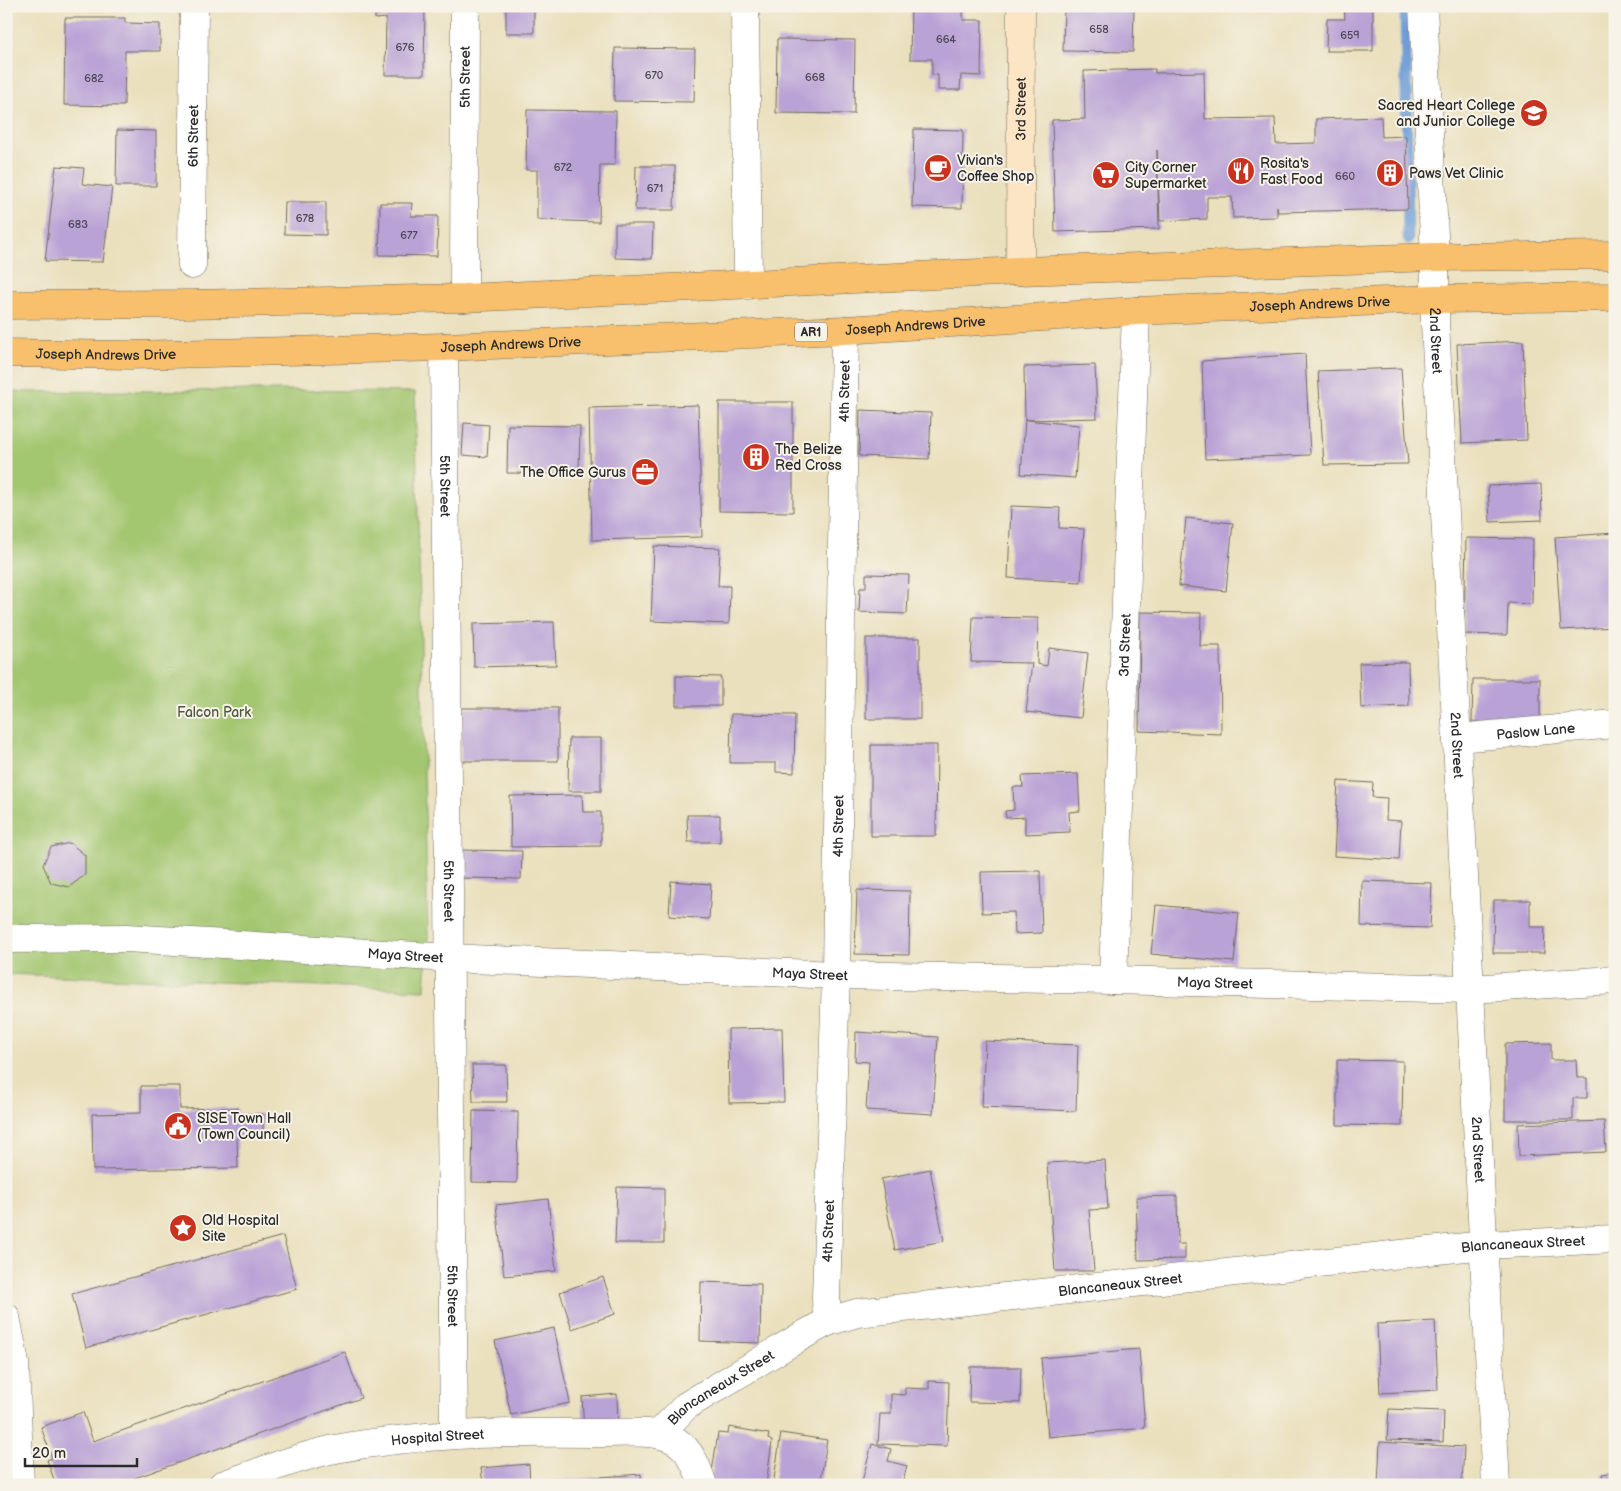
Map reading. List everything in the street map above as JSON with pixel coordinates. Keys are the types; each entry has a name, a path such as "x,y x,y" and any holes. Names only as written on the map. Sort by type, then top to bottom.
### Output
{"highway":[{"path":"6,305 189,304 464,298 1020,271 1435,257 1615,255"},
{"name":"Joseph Andrews Drive","path":"6,354 130,354 444,348 845,330 1136,311 1435,299 1615,297"}],"street":[{"name":"6th Street","path":"192,265 194,6"},
{"name":"5th Street","path":"464,298 465,6"},
{"path":"745,6 748,285"},
{"name":"3rd Street","path":"1020,271 1021,6"},
{"name":"2nd Street","path":"1423,6 1435,257 1435,299 1496,1485"},
{"name":"3rd Street","path":"1113,980 1136,311"},
{"name":"4th Street","path":"827,1322 826,1288 836,975 845,330"},
{"name":"5th Street","path":"444,348 454,1434"},
{"name":"Paslow Lane","path":"1457,738 1615,724"},
{"name":"Maya Street","path":"6,939 127,938 449,958 836,975 1470,989 1615,980"},
{"name":"Blancaneaux Street","path":"659,1434 686,1406 827,1322 857,1314 1484,1245 1615,1239"},
{"path":"6,1317 15,1362 20,1485"},
{"name":"Hospital Street","path":"222,1485 328,1451 408,1438 454,1434 659,1434"},
{"path":"659,1434 676,1441 691,1455 703,1485"}],"green space":[{"name":"Falcon Park","path":"278,390 415,392 428,937 425,990 6,974 6,392"}],"building":[{"path":"375,6 425,6 424,75 385,75 386,18 375,19"},
{"path":"506,6 534,6 534,33 506,33"},
{"path":"911,6 963,6 963,20 982,20 981,76 961,75 960,90 938,90 938,75 932,75 932,59 910,59"},
{"path":"1064,6 1134,6 1133,52 1063,51"},
{"path":"1344,6 1373,6 1373,51 1326,51 1327,19 1345,19"},
{"path":"65,18 125,18 125,23 160,24 160,51 125,51 124,106 64,105"},
{"path":"777,39 855,40 854,114 776,113"},
{"path":"615,48 695,49 694,102 614,101"},
{"path":"1155,69 1155,73 1204,72 1205,119 1275,118 1276,144 1316,143 1316,119 1381,117 1382,137 1406,136 1408,209 1278,212 1277,206 1277,217 1233,218 1232,197 1207,197 1207,219 1160,221 1157,150 1159,229 1055,232 1052,120 1085,119 1084,71"},
{"path":"527,110 616,111 615,165 600,165 599,222 537,220 537,170 526,170"},
{"name":"Vivian's Coffee Shop","path":"914,129 963,130 962,208 912,207"},
{"path":"117,130 156,131 156,186 116,186"},
{"path":"56,166 84,168 82,184 112,187 103,262 45,261"},
{"path":"636,166 675,166 674,210 635,210"},
{"path":"285,202 326,202 326,235 284,234"},
{"path":"380,203 412,203 411,216 438,216 437,256 379,255"},
{"path":"615,224 653,224 652,259 615,258"},
{"path":"1523,341 1527,440 1462,443 1457,344"},
{"path":"1305,354 1310,455 1205,459 1202,361"},
{"path":"1095,365 1097,418 1025,420 1024,367"},
{"path":"1401,368 1408,464 1324,465 1318,371"},
{"name":"The Belize Red Cross","path":"719,402 793,402 793,512 719,511"},
{"name":"The Office Gurus","path":"698,405 702,537 592,540 589,408"},
{"path":"860,410 931,413 929,459 859,456"},
{"path":"1025,420 1079,425 1075,478 1021,474"},
{"path":"464,423 489,425 487,457 462,455"},
{"path":"508,425 580,426 579,474 507,473"},
{"path":"1541,484 1542,520 1490,522 1488,486"},
{"path":"1011,506 1060,508 1059,528 1084,529 1081,582 1008,578"},
{"path":"1186,518 1233,523 1226,591 1179,586"},
{"path":"1615,533 1615,627 1561,630 1555,537"},
{"path":"1466,538 1533,539 1532,604 1508,603 1507,635 1464,634"},
{"path":"654,546 720,548 718,586 730,586 729,624 651,621"},
{"path":"866,574 909,575 907,614 859,612 860,588 866,588"},
{"path":"1140,612 1201,613 1200,646 1220,646 1221,734 1139,731"},
{"path":"973,617 1038,618 1037,664 1047,666 1049,648 1088,653 1081,718 1026,712 1032,663 971,662"},
{"path":"554,622 556,665 474,667 473,624"},
{"path":"866,638 920,638 920,719 866,719"},
{"path":"1408,662 1409,706 1361,708 1359,663"},
{"path":"676,676 721,677 721,706 676,706"},
{"path":"1473,679 1540,679 1540,722 1472,722"},
{"path":"461,708 558,708 558,761 461,761"},
{"path":"731,714 795,715 794,773 776,772 776,763 730,763"},
{"path":"569,738 601,738 601,791 568,791"},
{"path":"871,745 937,745 936,836 871,836"},
{"path":"1078,774 1080,811 1069,812 1070,832 1025,834 1025,817 1006,818 1005,811 1014,810 1013,787 1023,787 1022,776"},
{"path":"1338,781 1373,783 1372,797 1387,798 1386,820 1401,821 1399,860 1334,856"},
{"path":"582,795 583,812 601,812 601,846 511,847 510,796"},
{"path":"687,815 720,815 720,842 688,842"},
{"path":"70,843 85,855 85,875 69,887 51,883 43,865 51,847"},
{"path":"459,850 522,851 521,879 458,878"},
{"path":"1040,871 1042,933 1015,934 1014,912 982,913 981,872"},
{"path":"671,881 711,884 709,919 669,916"},
{"path":"1362,881 1432,883 1430,928 1361,926"},
{"path":"857,890 910,891 909,955 855,954"},
{"path":"1494,900 1530,900 1530,927 1545,927 1544,953 1493,953"},
{"path":"1156,905 1239,913 1234,962 1151,954"},
{"path":"782,1028 784,1102 729,1103 728,1029"},
{"path":"856,1032 938,1037 933,1114 866,1110 869,1062 855,1061"},
{"path":"985,1041 1078,1045 1076,1111 982,1107"},
{"path":"1551,1043 1551,1060 1576,1060 1577,1078 1587,1078 1587,1098 1573,1098 1573,1120 1505,1120 1505,1044"},
{"path":"1337,1060 1403,1061 1402,1126 1337,1125"},
{"path":"472,1065 506,1065 507,1102 473,1102"},
{"name":"SISE Town Hall (Town Council)","path":"141,1086 180,1086 180,1109 238,1108 238,1114 263,1114 263,1137 237,1138 238,1168 93,1170 92,1114 141,1113"},
{"path":"473,1111 518,1112 517,1183 472,1182"},
{"path":"1604,1121 1606,1152 1519,1156 1518,1124"},
{"path":"1105,1160 1108,1209 1089,1210 1094,1271 1055,1271 1047,1163"},
{"path":"930,1169 944,1241 895,1250 881,1179"},
{"path":"617,1187 664,1188 664,1243 615,1243"},
{"path":"1177,1196 1178,1244 1185,1244 1185,1259 1138,1260 1136,1197"},
{"path":"548,1199 556,1271 504,1276 496,1205"},
{"path":"283,1236 297,1289 86,1348 72,1294"},
{"path":"603,1277 615,1314 572,1329 560,1292"},
{"path":"701,1282 761,1284 760,1343 700,1341"},
{"path":"1435,1321 1438,1390 1380,1393 1377,1324"},
{"path":"554,1328 570,1403 511,1415 495,1341"},
{"path":"1139,1349 1145,1428 1048,1437 1041,1358"},
{"path":"345,1352 361,1398 115,1485 56,1485 47,1460 52,1458 41,1427 83,1412 93,1441"},
{"path":"970,1367 1021,1367 1020,1403 969,1402"},
{"path":"929,1381 949,1382 947,1446 878,1444 880,1414 891,1414 891,1394 905,1395 905,1388 929,1389"},
{"path":"617,1394 618,1428 584,1430 582,1397"},
{"path":"1389,1409 1444,1411 1443,1442 1387,1440"},
{"path":"729,1427 769,1434 768,1439 772,1441 766,1485 710,1485 718,1433 728,1434"},
{"path":"781,1433 827,1440 820,1485 773,1485"},
{"path":"1380,1442 1464,1447 1462,1485 1378,1485"},
{"path":"872,1444 891,1449 888,1461 907,1466 902,1485 861,1485"},
{"path":"529,1464 530,1485 483,1485 481,1468"},
{"path":"1615,1472 1615,1485 1604,1485 1602,1474"},
{"path":"641,1474 641,1485 533,1485 533,1482"}],"waterway":[{"path":"1405,6 1408,239"}],"place":[{"name":"Sacred Heart College and Junior College","path":"1534,113"},
{"name":"Vivian's Coffee Shop","path":"938,168"},
{"name":"Rosita's Fast Food","path":"1241,171"},
{"name":"Paws Vet Clinic","path":"1390,173"},
{"name":"City Corner Supermarket","path":"1106,175"},
{"name":"The Belize Red Cross","path":"756,457"},
{"name":"The Office Gurus","path":"645,472"},
{"name":"SISE Town Hall (Town Council)","path":"178,1126"},
{"name":"Old Hospital Site","path":"183,1228"}]}
